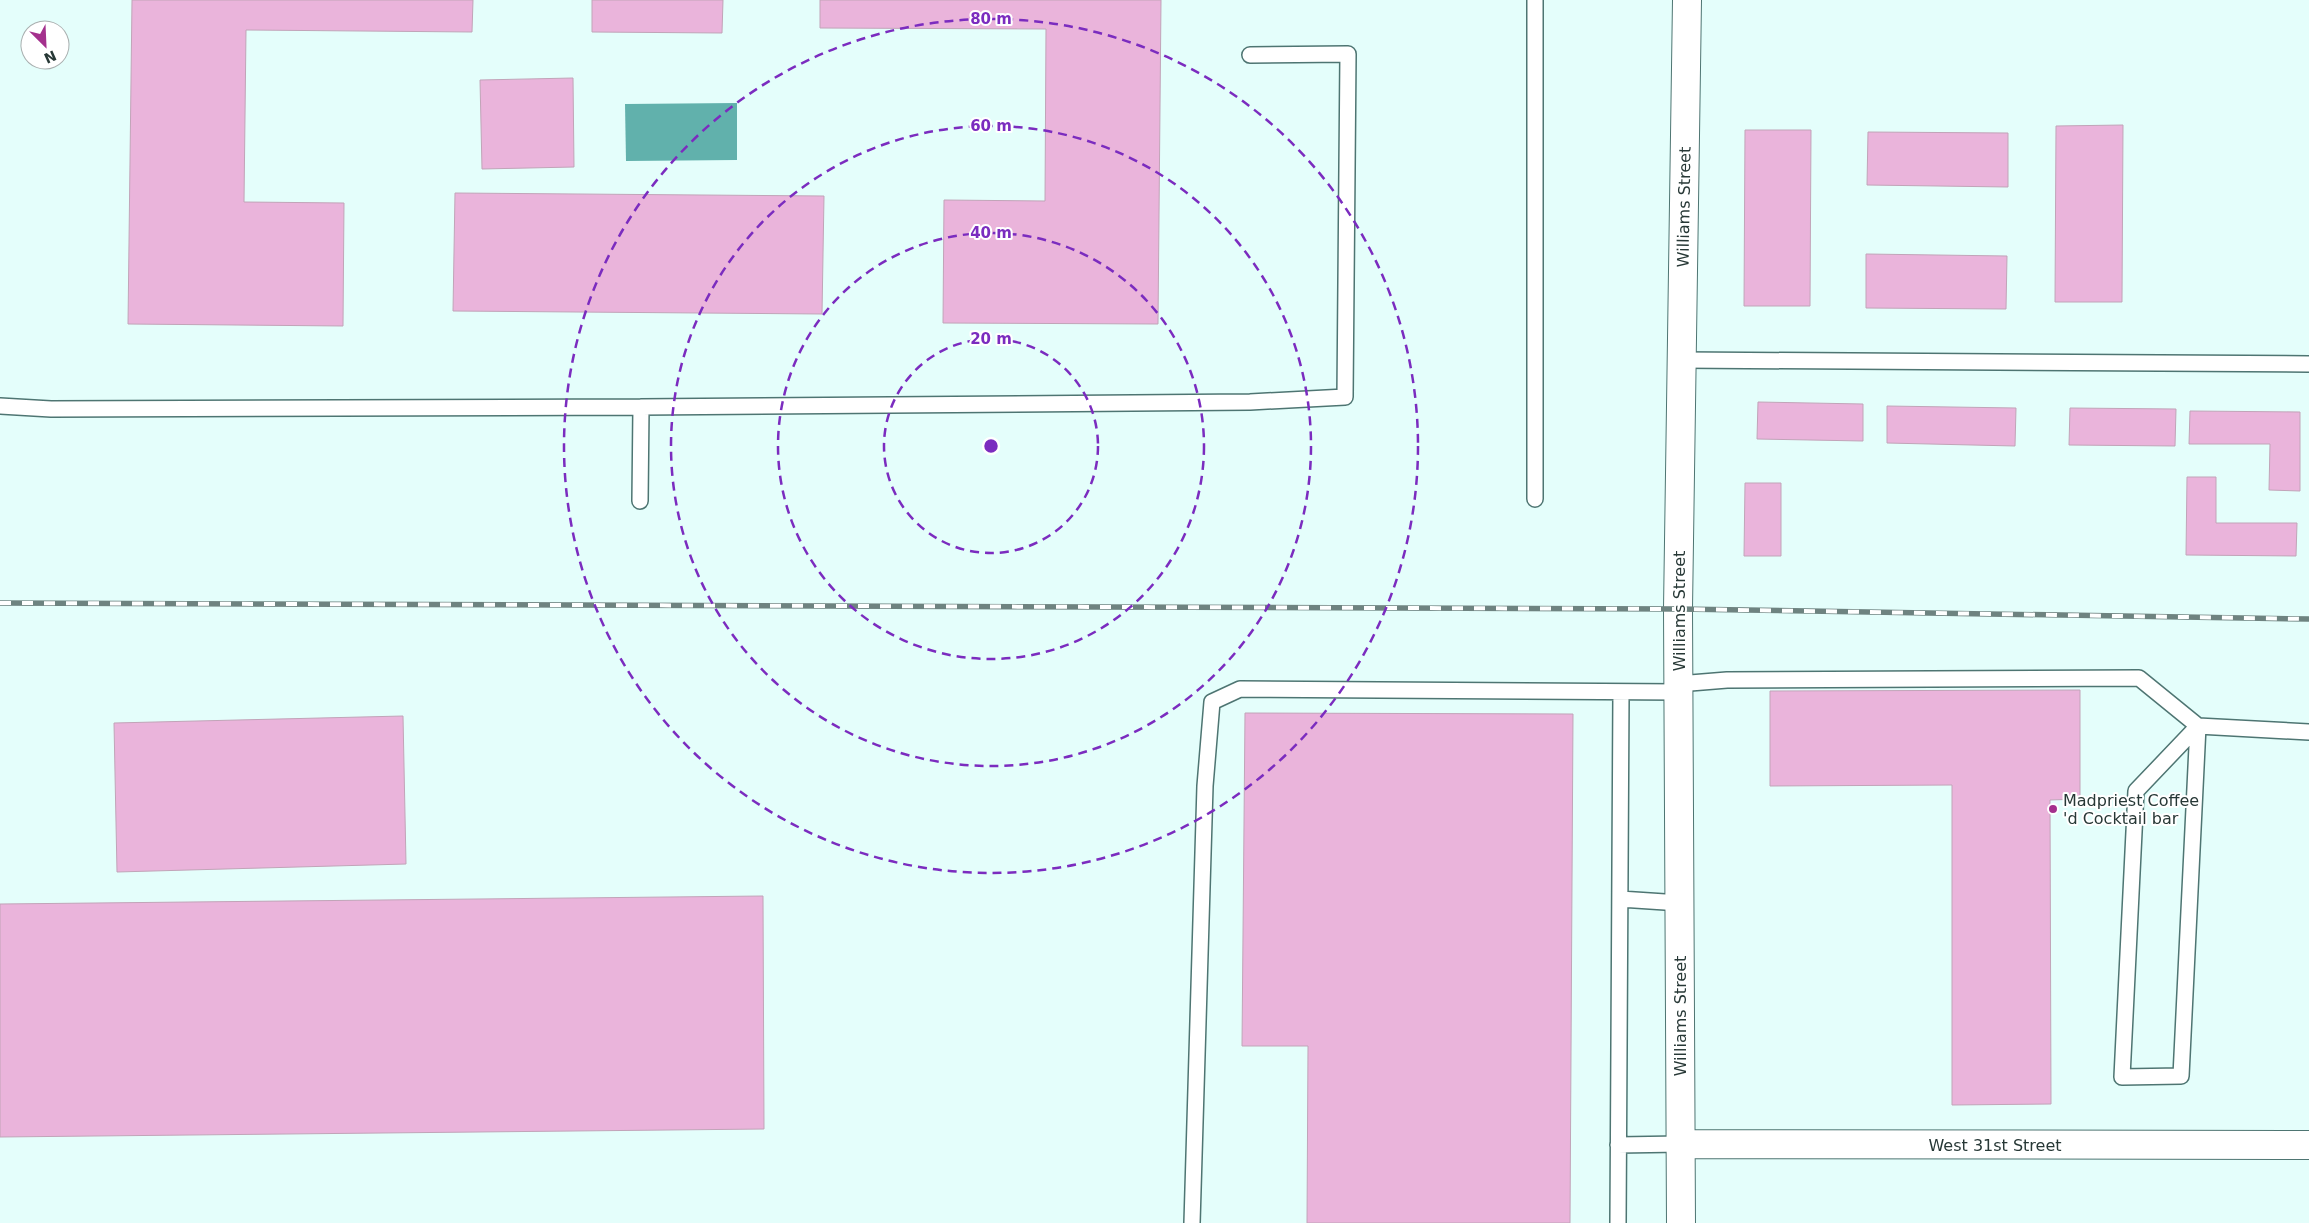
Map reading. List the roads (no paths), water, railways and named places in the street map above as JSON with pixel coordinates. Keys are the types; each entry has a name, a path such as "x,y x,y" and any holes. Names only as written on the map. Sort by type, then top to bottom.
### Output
{"street":[{"name":"Williams Street","path":"1680,1223 1679,688 1687,0"},
{"name":"West 31st Street","path":"1681,1144 2309,1145"}],"lane":[{"path":"1535,0 1535,499"},
{"path":"0,406 51,409 1250,402 1345,397 1348,54 1250,54"},
{"path":"1682,360 2309,364"},
{"path":"640,501 641,406"},
{"path":"1192,1223 1206,786 1212,702 1240,688 1621,692 1679,688 1727,680 2139,678 2198,726 2309,732"},
{"path":"1618,1223 1621,692"},
{"path":"2198,726 2180,1076 2122,1077 2136,791 2198,726"},
{"path":"1620,900 1680,902"},
{"path":"1618,1145 1681,1144"}],"water":[{"path":"737,103 737,160 626,161 625,104"}],"railway":[{"path":"0,603 1678,609 2309,619"}],"place":[{"name":"Madpriest Coffee 'd Cocktail bar","path":"2053,809"}]}
